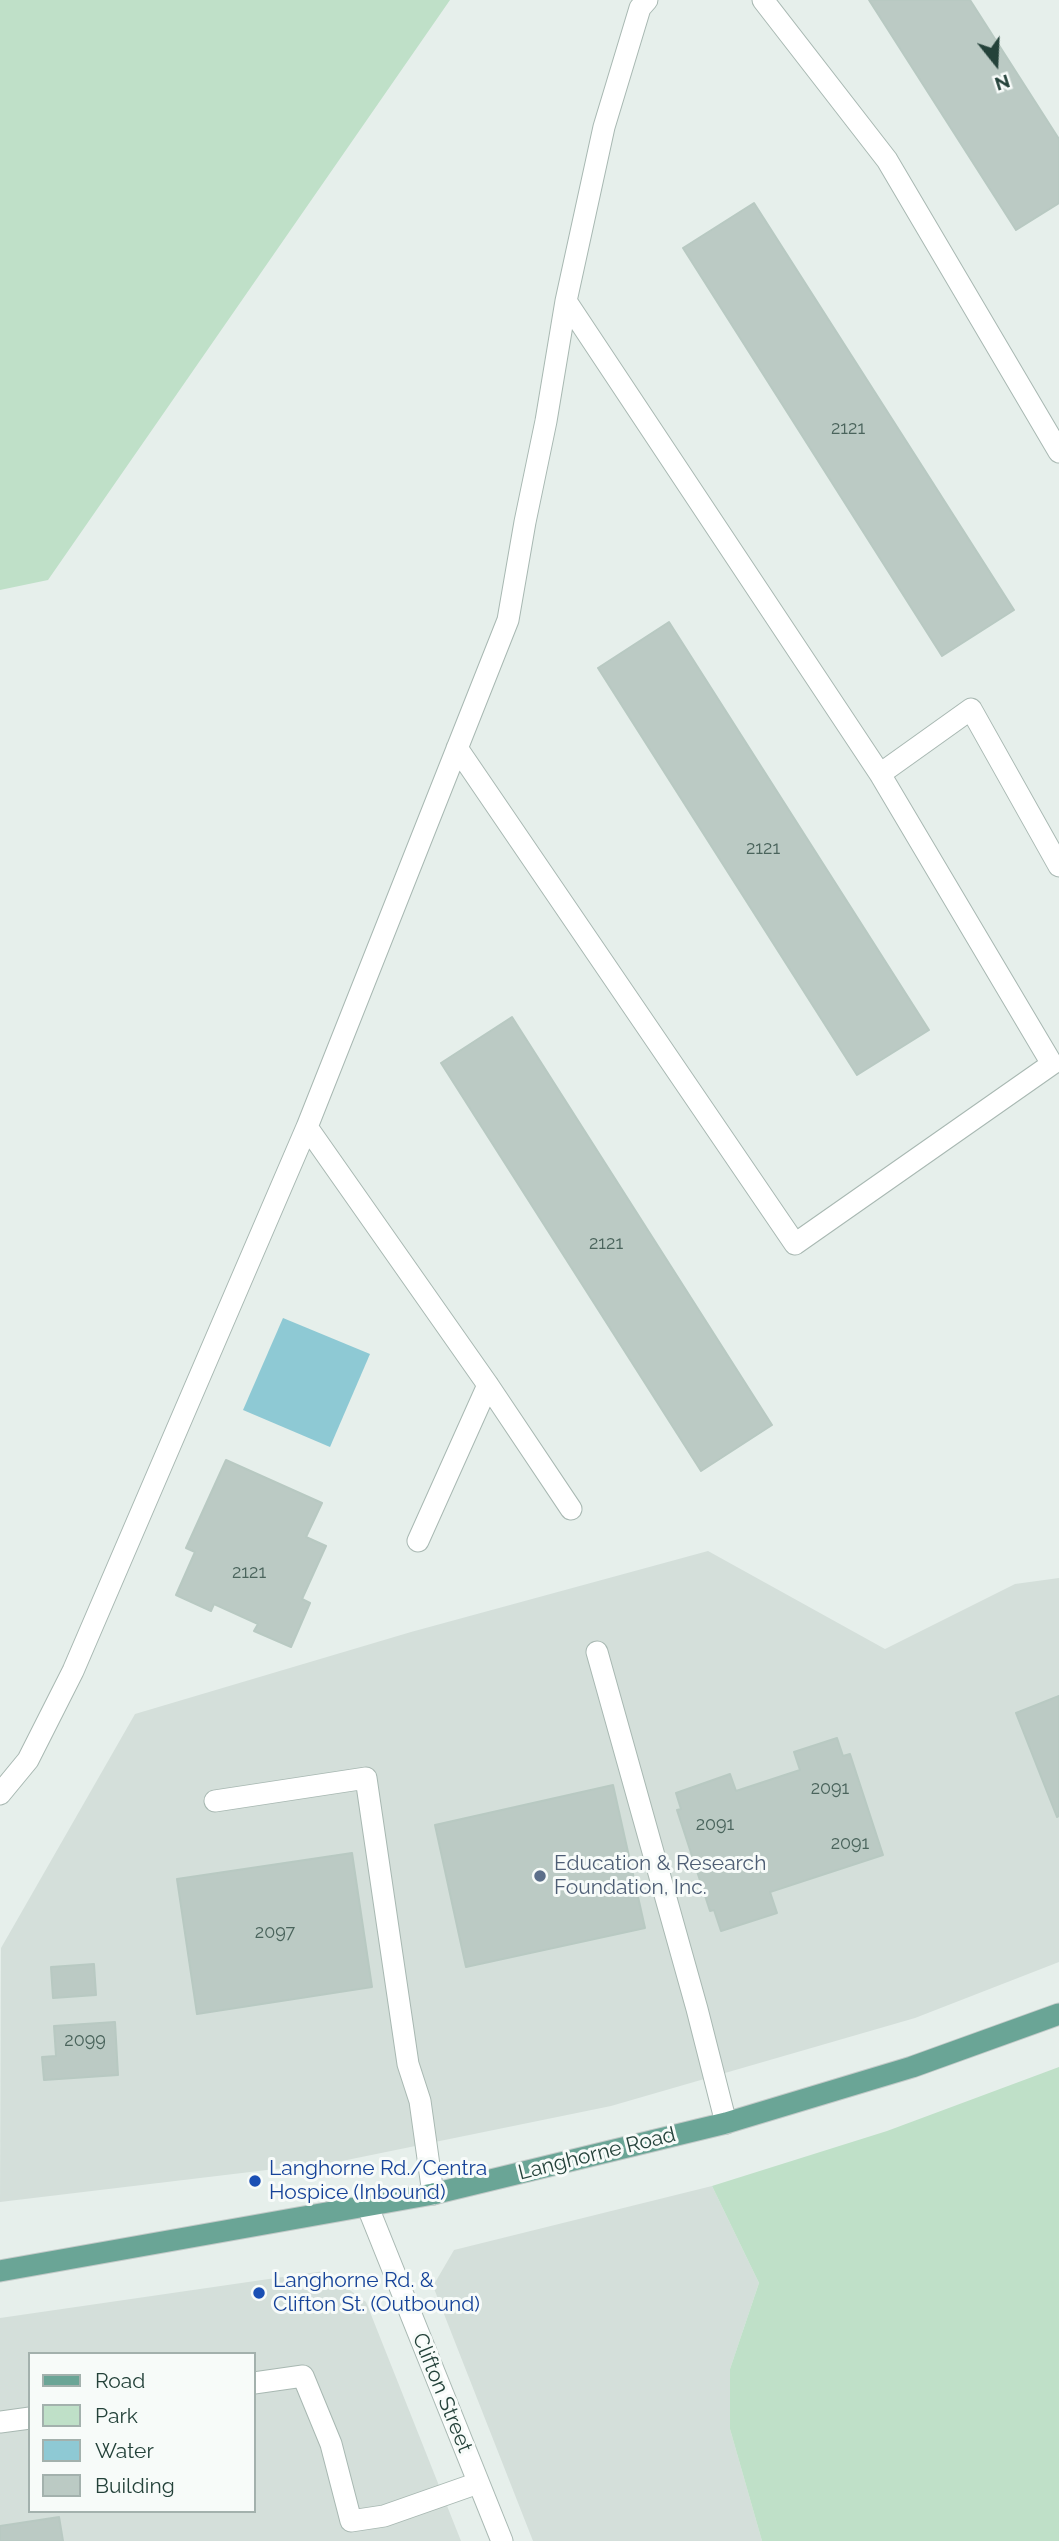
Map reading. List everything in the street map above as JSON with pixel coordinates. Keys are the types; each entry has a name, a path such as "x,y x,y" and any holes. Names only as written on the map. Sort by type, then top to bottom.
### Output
{"main road":[{"name":"Langhorne Road","path":"0,2271 433,2194 726,2123 912,2067 1059,2014"}],"street":[{"path":"0,1794 29,1760 73,1671 307,1128 508,620 566,301 604,127 640,8 647,0"},
{"path":"763,0 887,160 1059,452"},
{"path":"457,748 795,1244 1055,1060 880,774 566,301"},
{"path":"880,774 971,709 1059,866"},
{"path":"307,1128 488,1385 571,1509"},
{"path":"418,1541 488,1385"},
{"path":"597,1652 697,2009 726,2123"},
{"path":"215,1801 366,1778 408,2064 420,2101 433,2194"},
{"name":"Clifton Street","path":"367,2205 502,2541"},
{"path":"256,2383 303,2376 331,2444 351,2521 384,2516 478,2483"},
{"path":"0,2423 28,2418"}],"shaded area":[{"path":"708,1551 885,1649 1015,1584 1059,1578 1059,1962 915,2018 611,2106 342,2161 0,2202 1,1948 135,1714 411,1632"},
{"path":"712,2186 759,2283 730,2369 730,2429 762,2541 533,2541 433,2286 454,2250"},
{"path":"324,2271 366,2302 461,2541 0,2541 0,2318"}],"green space":[{"path":"0,0 450,0 48,580 0,590"},
{"path":"1059,2067 1059,2541 762,2541 730,2429 730,2369 759,2283 712,2186 887,2131"}],"water":[{"path":"283,1318 370,1354 330,1447 243,1410"}],"building":[{"path":"869,0 970,0 1059,139 1059,203 1016,230"},
{"path":"754,203 1014,610 942,656 683,248"},
{"path":"669,622 929,1030 857,1075 598,668"},
{"path":"512,1017 772,1425 701,1471 441,1063"},
{"path":"226,1460 322,1503 306,1537 326,1546 302,1599 310,1603 291,1647 254,1631 258,1624 214,1604 211,1611 176,1595 195,1552 186,1548"},
{"path":"1059,1696 1059,1816 1057,1817 1016,1713"},
{"path":"837,1738 843,1756 850,1754 883,1855 770,1892 777,1913 721,1931 714,1910 710,1911 677,1810 681,1809 676,1793 730,1774 736,1791 800,1770 794,1752"},
{"name":"Education & Research Foundation, Inc.","path":"613,1785 645,1928 466,1967 435,1825"},
{"path":"352,1853 372,1987 197,2014 177,1879"},
{"path":"94,1964 96,1995 53,1998 51,1967"},
{"path":"115,2022 118,2075 44,2080 42,2057 56,2056 54,2026"},
{"path":"59,2517 63,2541 0,2541 0,2526"}],"place":[{"name":"Education & Research Foundation, Inc.","path":"540,1876"},
{"name":"Langhorne Rd./Centra Hospice (Inbound)","path":"255,2181"},
{"name":"Langhorne Rd. & Clifton St. (Outbound)","path":"259,2293"}]}
